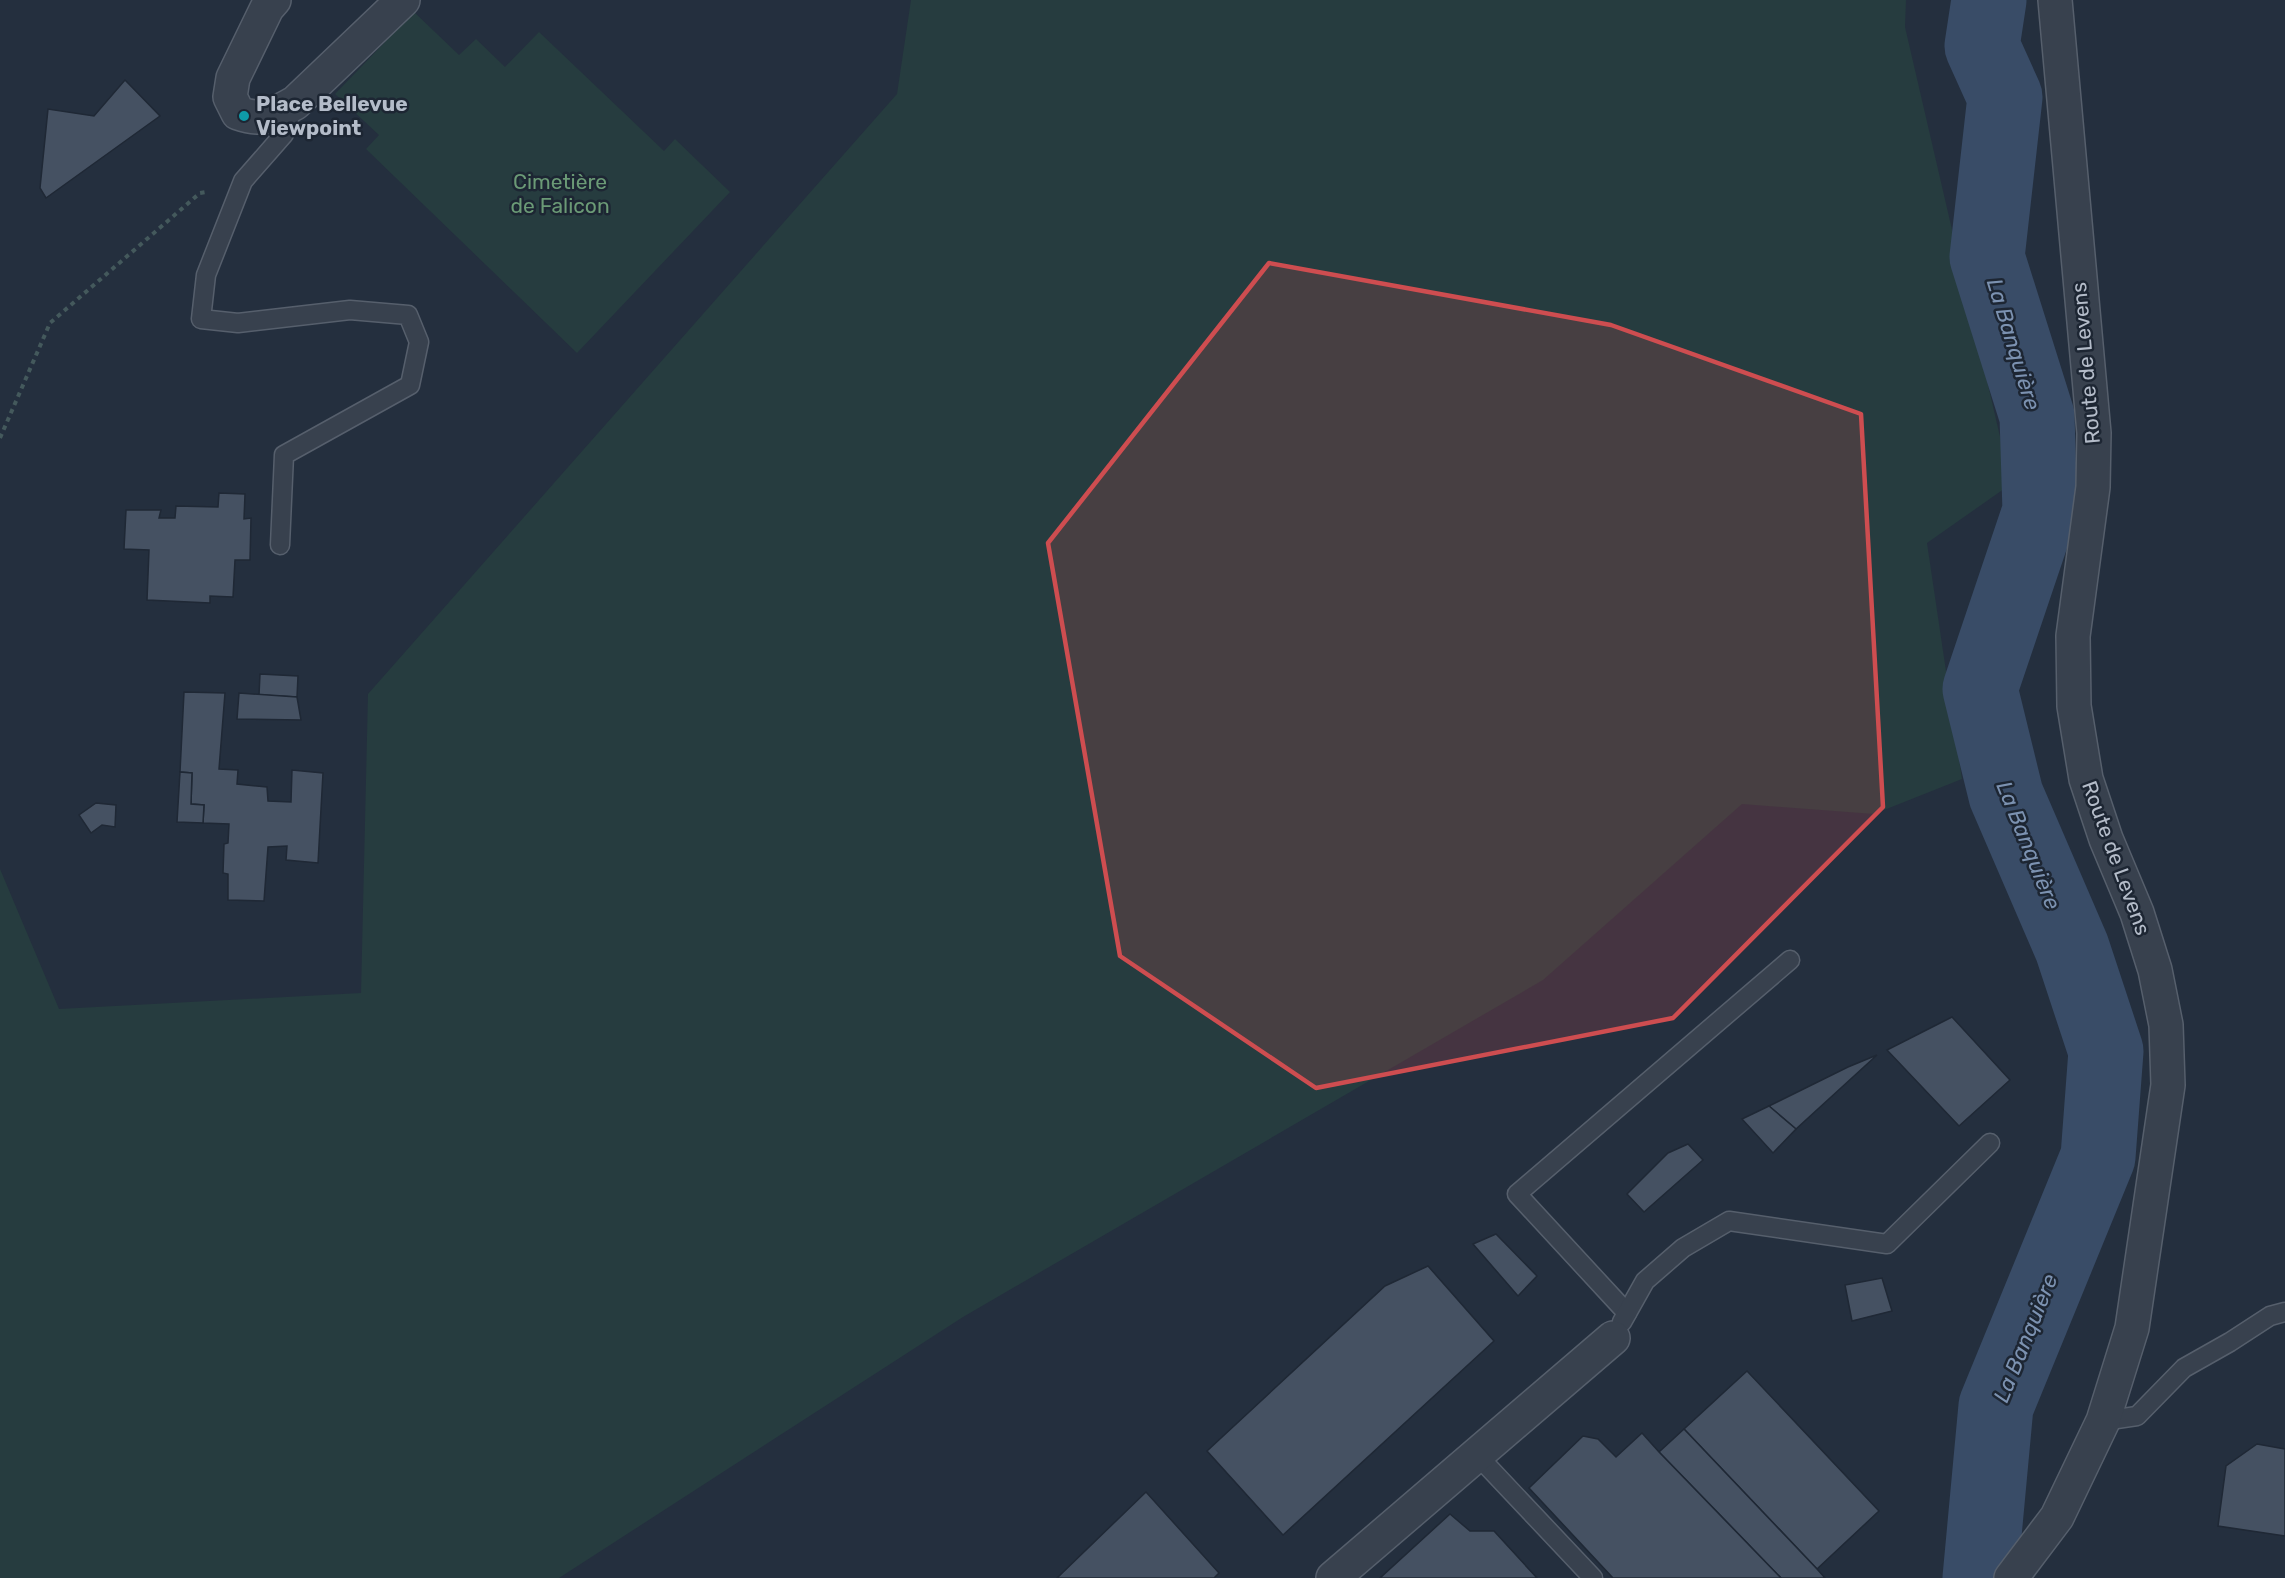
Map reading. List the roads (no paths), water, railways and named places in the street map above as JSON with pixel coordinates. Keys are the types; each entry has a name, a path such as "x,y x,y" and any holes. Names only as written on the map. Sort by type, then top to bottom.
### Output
{"street":[{"path":"274,0 267,8 233,78 230,97 238,113 255,119 275,114 295,103 403,0"},
{"name":"Route de Levens","path":"2013,1577 2057,1517 2103,1421 2132,1328 2168,1085 2166,1037 2155,969 2137,913 2106,839 2086,779 2074,706 2073,636 2093,487 2094,433 2053,1"},
{"path":"1333,1578 1477,1455 1620,1325"}],"lane":[{"path":"280,545 284,455 410,385 419,342 408,315 350,310 238,323 201,319 206,274 243,181 284,134 295,103"},
{"path":"1790,960 1517,1194 1620,1325 1645,1281 1683,1248 1729,1221 1887,1244 1990,1143"},
{"path":"2103,1421 2137,1416 2184,1368 2270,1316 2285,1312"},
{"path":"1477,1455 1593,1578"}],"waterway":[{"name":"La Banquière","path":"1980,1578 1996,1406 2098,1157 2106,1051 2072,948 2006,795 1980,689 2040,511 2037,416 1987,257 2005,97 1982,46 1989,0"}],"place":[{"name":"Place Bellevue Viewpoint","path":"244,116"}],"park label":[{"name":"Cimetière de Falicon","path":"560,194"}]}
